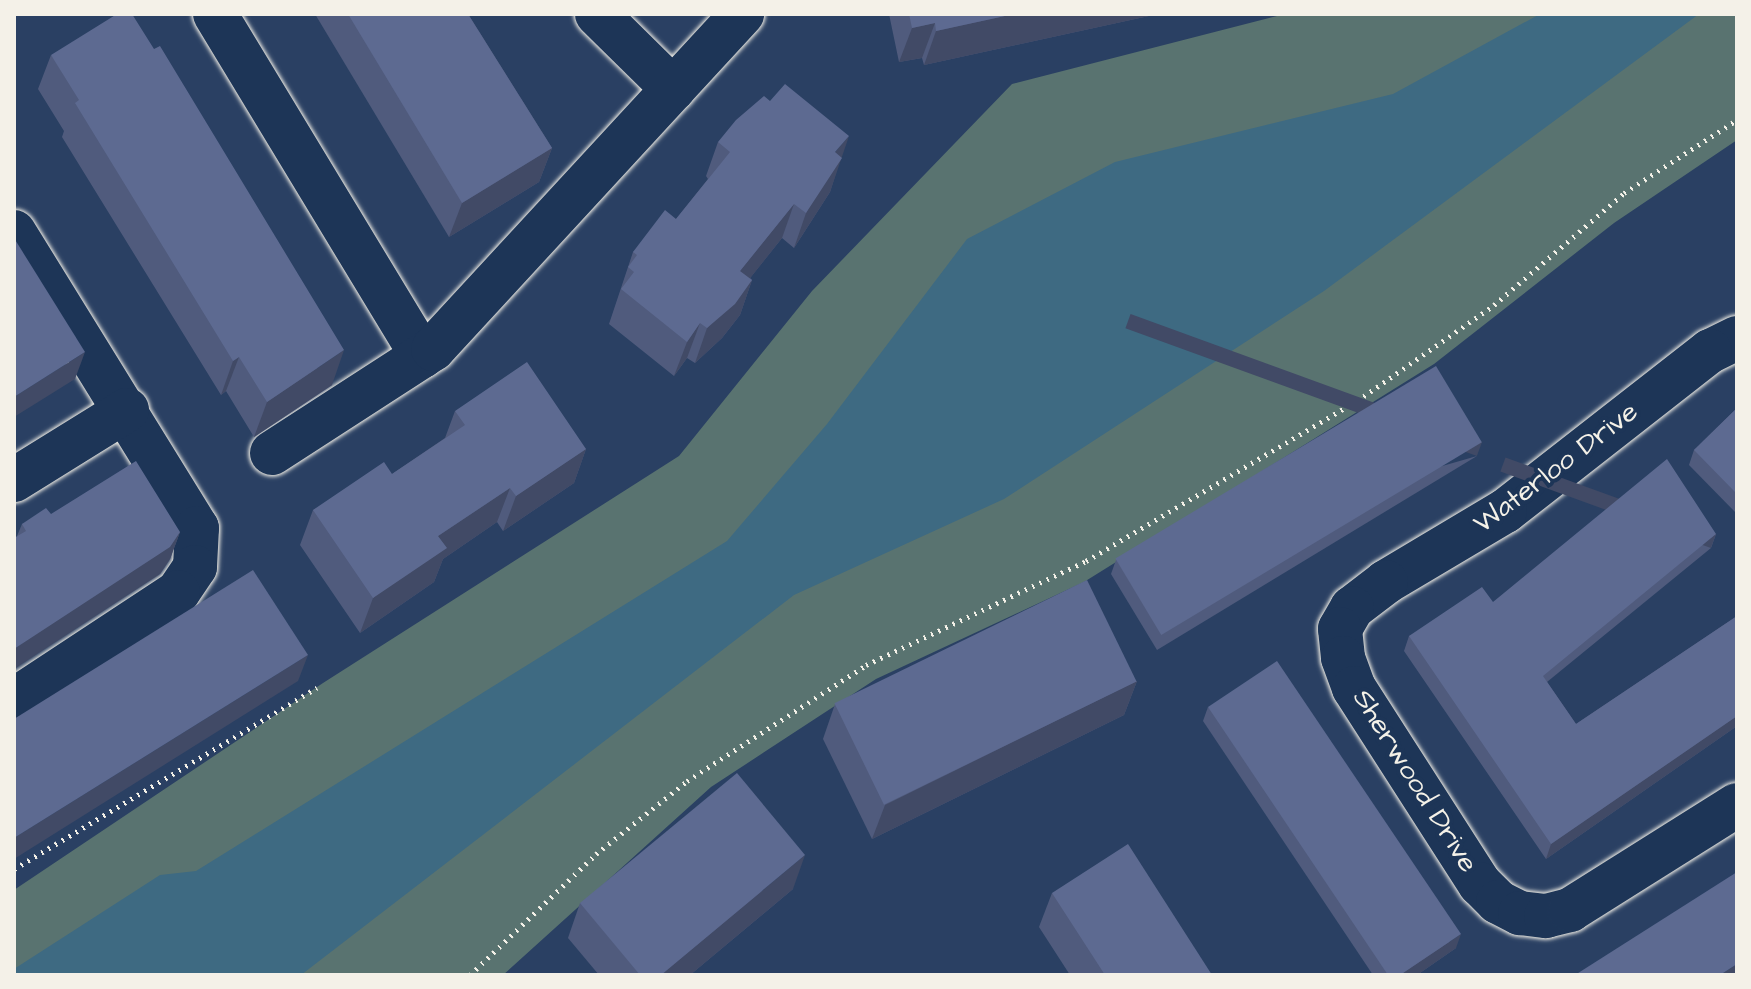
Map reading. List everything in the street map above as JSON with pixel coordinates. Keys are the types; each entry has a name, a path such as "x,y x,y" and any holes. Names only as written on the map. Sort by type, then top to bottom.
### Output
{"street":[{"path":"215,14 422,356"},
{"path":"597,14 673,89"},
{"path":"272,453 422,356 742,14"},
{"path":"14,232 127,410 197,528 195,567 178,592 14,700"},
{"name":"Waterloo Drive","path":"1340,629 1352,608 1386,582 1505,511 1710,351 1737,338"},
{"path":"14,480 127,410"},
{"name":"Sherwood Drive","path":"1340,629 1343,658 1354,688 1480,884 1498,902 1520,913 1546,916 1570,910 1737,805"}],"path":[{"path":"470,975 596,854 687,781 866,665 1086,561 1357,401 1494,305 1624,193 1737,120"},
{"path":"14,869 317,688"}],"green space":[{"path":"1285,14 1737,14 1737,140 1614,223 1434,364 1084,582 876,679 711,787 503,975 14,975 14,890 323,683 679,456 812,291 1012,84"}],"water":[{"path":"1540,14 1699,14 1324,291 1004,499 794,595 301,975 14,975 14,969 160,875 196,871 727,541 827,424 967,239 1115,162 1393,94"}],"building":[{"path":"117,14 132,14 154,49 160,46 344,350 267,402 239,357 233,361 75,103 79,100 51,55"},
{"path":"348,14 468,14 552,148 462,203"},
{"path":"909,14 1014,14 936,31 935,23 912,28"},
{"path":"785,84 849,136 835,152 842,158 806,213 794,204 740,271 752,280 735,304 707,328 700,323 687,342 621,289 634,272 628,267 637,255 633,252 665,210 676,219 730,152 718,142 736,120 764,96 770,101"},
{"path":"14,238 85,352 14,397"},
{"path":"527,362 586,449 516,496 510,488 438,536 447,548 373,598 313,510 384,462 392,474 465,425 455,411"},
{"path":"1436,366 1482,442 1161,635 1115,559"},
{"path":"1737,408 1737,494 1694,450"},
{"path":"1667,459 1716,534 1543,676 1576,724 1737,616 1737,716 1551,844 1409,636 1482,587 1493,602"},
{"path":"136,461 180,532 170,547 14,649 14,538 26,531 22,524 46,508 51,514"},
{"path":"253,570 308,655 14,838 14,719"},
{"path":"1087,580 1137,682 884,805 834,703"},
{"path":"1277,661 1461,934 1400,975 1388,975 1208,707"},
{"path":"737,773 805,855 661,975 640,975 580,903"},
{"path":"1128,844 1212,975 1105,975 1052,893"},
{"path":"1737,872 1737,964 1720,975 1575,975"}]}
